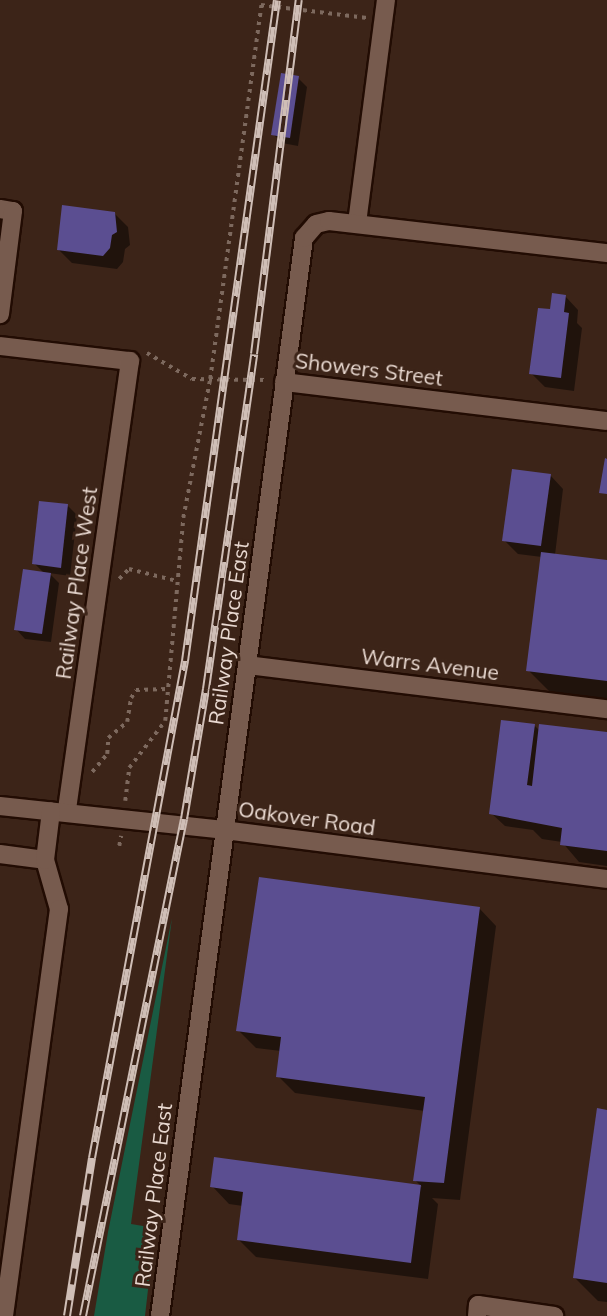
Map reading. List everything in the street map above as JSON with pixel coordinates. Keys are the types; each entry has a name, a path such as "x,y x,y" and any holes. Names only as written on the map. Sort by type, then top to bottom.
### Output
{"street":[{"path":"357,223 386,0"},
{"path":"0,209 13,211 0,314"},
{"name":"Railway Place East","path":"160,1316 304,238 309,230 323,222 357,223 607,253"},
{"path":"0,346 137,356"},
{"name":"Railway Place West","path":"45,860 59,811 137,356"},
{"name":"Showers Street","path":"284,382 607,421"},
{"name":"Warrs Avenue","path":"247,665 607,709"},
{"name":"Oakover Road","path":"0,806 223,830 607,879"},
{"path":"0,854 45,860 59,909 4,1316"},
{"path":"477,1311 554,1316"}],"path":[{"path":"119,846 129,768 165,721 183,518 211,379 261,3 383,20"},
{"name":"Showers Street","path":"137,356 192,379 284,382"},
{"path":"139,570 177,582"},
{"path":"85,781 107,754 108,738 127,722 131,698 136,690 168,689"}],"green space":[{"path":"172,918 131,1224 155,1228 145,1316 94,1316 108,1232"}],"building":[{"path":"281,73 299,76 290,138 271,135"},
{"path":"62,205 115,212 117,232 112,235 110,248 103,256 57,250"},
{"path":"552,293 566,295 564,312 569,313 561,378 529,374 538,308 550,309"},
{"path":"605,458 607,459 607,494 599,493"},
{"path":"512,469 551,474 541,546 502,541"},
{"path":"39,501 68,504 61,568 32,564"},
{"path":"541,552 607,560 607,681 526,671"},
{"path":"23,569 51,573 42,634 14,630"},
{"path":"501,720 535,724 527,785 532,786 539,724 607,732 607,851 560,845 562,828 489,814"},
{"path":"259,877 480,907 444,1183 413,1181 425,1097 276,1077 281,1037 236,1031"},
{"path":"597,1108 607,1110 607,1283 573,1278"},
{"path":"214,1157 421,1185 411,1263 237,1240 243,1192 210,1187"}],"railway":[{"path":"67,1316 92,1158 185,661 277,0"},
{"path":"83,1316 184,819 206,689 254,354 299,0"}]}
